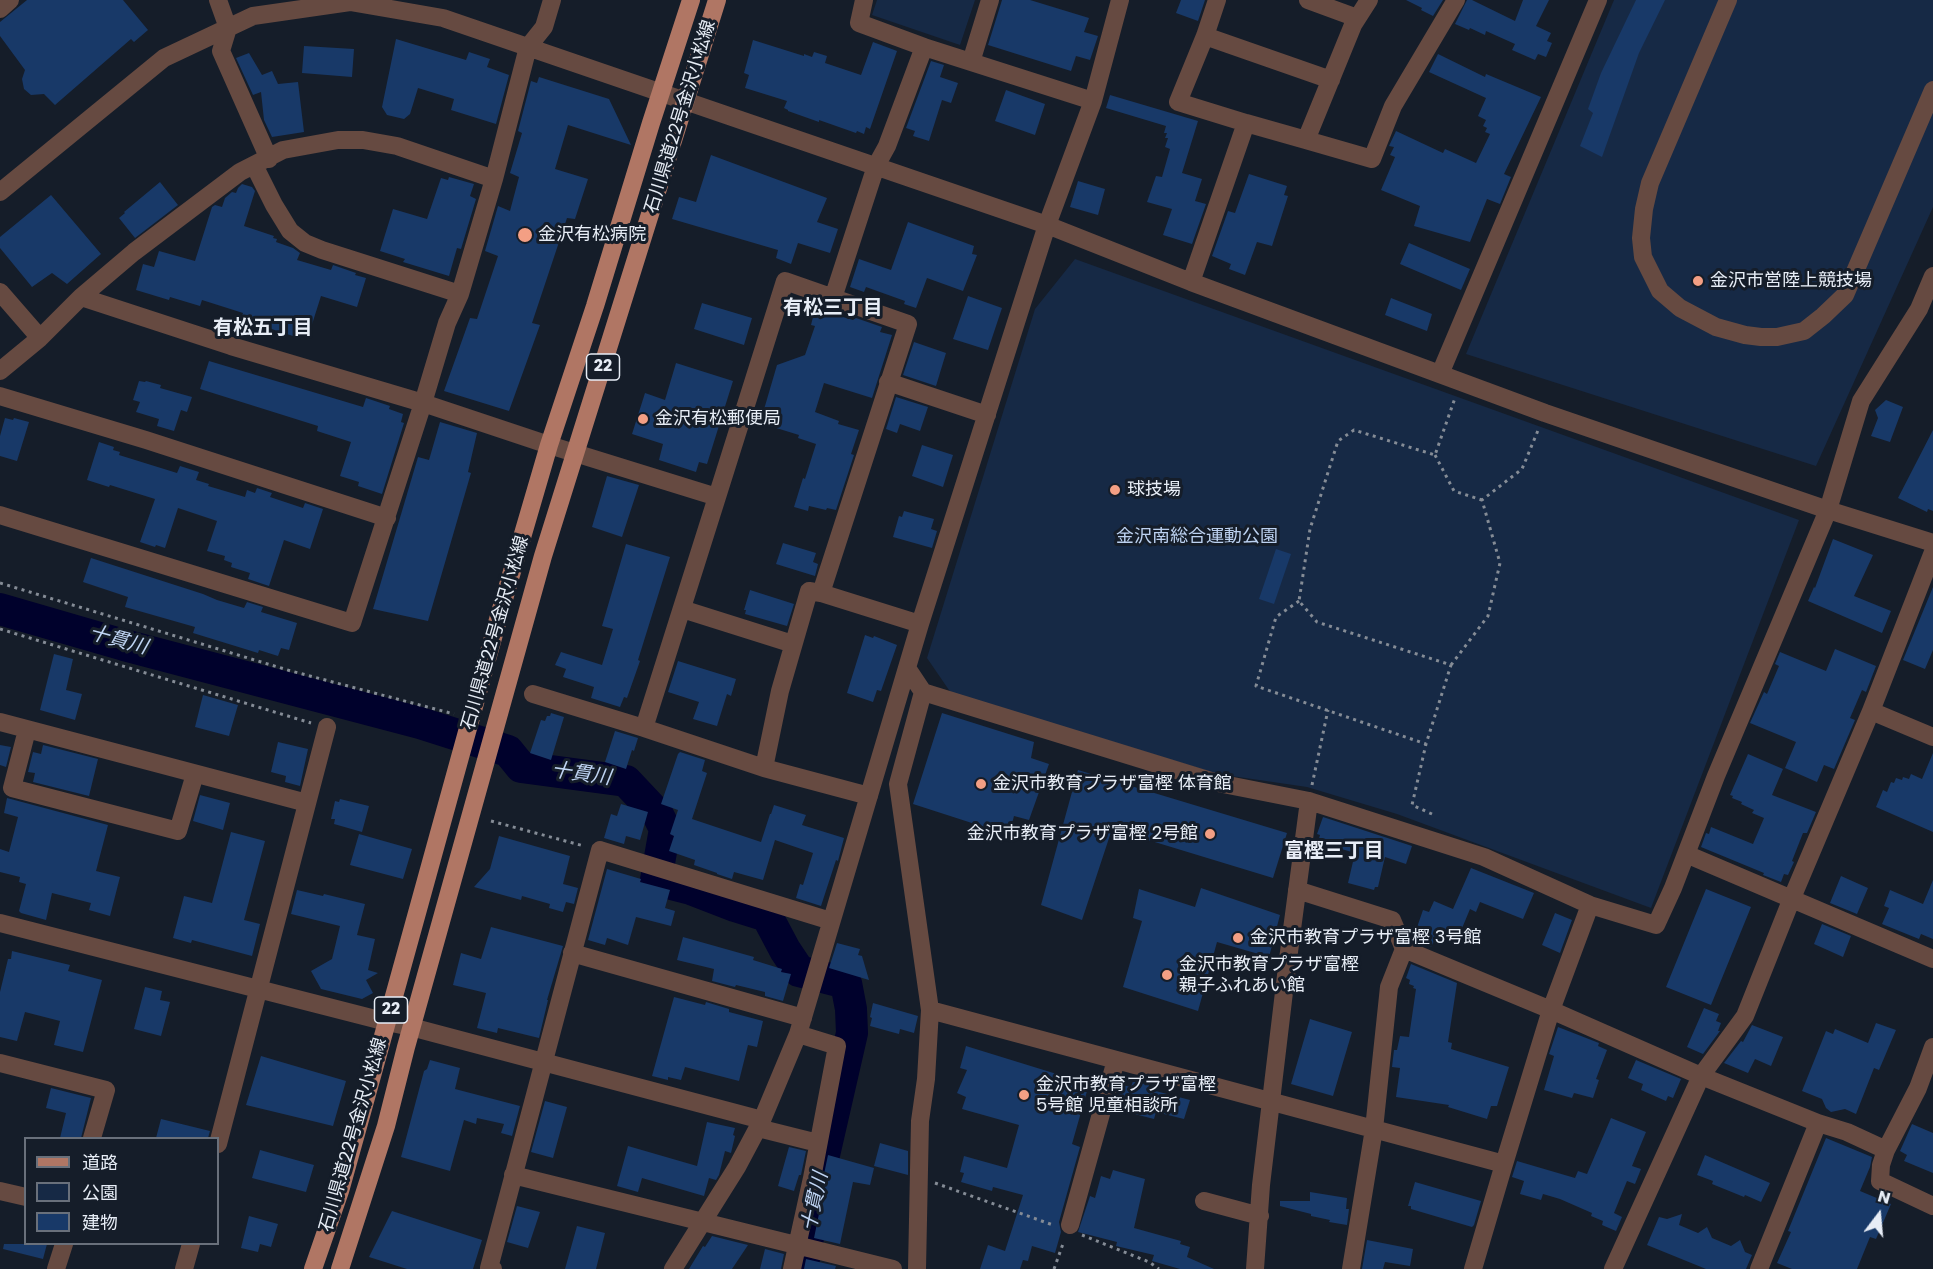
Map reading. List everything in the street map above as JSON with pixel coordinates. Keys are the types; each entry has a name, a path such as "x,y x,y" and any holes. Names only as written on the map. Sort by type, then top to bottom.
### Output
{"main road":[{"name":"石川県道22号金沢小松線","path":"313,1269 340,1191 499,616 549,445 691,0"},
{"name":"石川県道22号金沢小松線","path":"340,1269 386,1126 411,1027 543,556 717,0"}],"street":[{"path":"0,9 10,0"},
{"path":"218,0 228,28 221,51 274,205 290,231 305,243 322,250 460,294"},
{"path":"0,515 352,623 447,323 460,294 494,179 528,47 544,27 552,0"},
{"path":"864,0 859,23 924,47 1093,101"},
{"path":"970,62 990,0"},
{"path":"673,1269 760,1124 800,1026 920,624 1047,225 1093,101 1120,0"},
{"path":"1217,0 1178,102 1372,159 1393,106 1456,0"},
{"path":"1308,0 1357,18"},
{"path":"1306,140 1353,25 1369,0"},
{"path":"1440,374 1598,0"},
{"path":"1728,0 1650,183 1641,238 1643,257 1660,291 1694,317 1716,327 1745,336 1761,337 1777,337 1804,331 1845,295 1933,90"},
{"path":"0,192 164,58 253,16 350,2 443,18 1047,225 1191,282 1545,413 1828,510 1933,543"},
{"path":"1205,36 1331,80"},
{"path":"833,298 876,166 887,146 924,47"},
{"path":"1191,282 1246,123"},
{"path":"0,371 40,338 81,297 134,252 240,172 283,150 338,140 363,140 397,146 494,179"},
{"path":"907,668 923,693 1218,783 1309,801 1484,857 1590,904 1656,926 1716,776 1828,510 1861,401 1919,309 1933,276"},
{"path":"644,728 785,281 908,324 821,593"},
{"path":"0,292 40,338"},
{"path":"81,297 717,497"},
{"path":"888,382 987,415"},
{"path":"0,396 146,440 387,518"},
{"path":"1613,1269 1701,1076 1745,1016 1933,552"},
{"path":"764,768 780,691 809,591 920,624"},
{"path":"682,609 794,644"},
{"path":"917,1269 920,1121 926,1079 930,1010 898,784 923,693"},
{"path":"533,694 764,768 870,796"},
{"path":"1870,711 1933,737"},
{"path":"0,722 307,803"},
{"path":"219,1140 327,727"},
{"path":"27,730 12,789 178,831 195,774"},
{"path":"875,777 898,784"},
{"path":"1255,1269 1261,1185 1309,801"},
{"path":"490,1269 513,1174 600,850 831,921"},
{"path":"1686,854 1933,959"},
{"path":"1297,890 1392,920 1404,949 1389,987 1374,1129 1351,1269"},
{"path":"1473,1269 1551,1010 1590,904"},
{"path":"0,923 543,1062 760,1124 818,1143"},
{"path":"1404,949 1701,1076 1818,1123 1847,1132 1886,1150"},
{"path":"572,953 800,1026 837,1046 818,1143 803,1246 792,1269"},
{"path":"930,1010 1504,1164"},
{"path":"1933,1047 1918,1088 1886,1150 1881,1165 1880,1181 1933,1206"},
{"path":"1069,1228 1116,1060"},
{"path":"0,1063 106,1090 92,1137"},
{"path":"1759,1269 1818,1123"},
{"path":"513,1174 893,1269"},
{"path":"0,1191 24,1197"},
{"path":"1204,1201 1260,1216"},
{"path":"56,1269 64,1245"},
{"path":"184,1269 191,1245"}],"path":[{"path":"1435,455 1461,382"},
{"path":"1482,500 1522,469 1545,413"},
{"path":"1425,744 1256,686 1276,617 1299,601 1310,530 1338,441 1354,430 1435,455 1454,491 1482,500"},
{"path":"1432,814 1412,805 1425,744 1451,666 1488,616 1500,562 1482,500"},
{"path":"0,583 470,723"},
{"path":"1299,601 1317,622 1451,666"},
{"path":"0,629 327,727"},
{"path":"1309,801 1328,710"},
{"path":"491,821 600,850"},
{"path":"919,1178 1069,1228 1149,1262 1159,1269"},
{"path":"1054,1269 1069,1228"}],"green space":[{"path":"877,0 975,0 960,45 872,15"},
{"name":"金沢市営陸上競技場","path":"1614,0 1933,0 1933,207 1816,466 1466,354"},
{"name":"金沢南総合運動公園","path":"1075,259 1799,520 1651,908 1397,814 1307,787 1218,774 951,693 927,658 1035,309"}],"building":[{"path":"27,0 123,0 148,30 134,42 131,39 55,105 44,94 31,95 24,89 22,79 25,70 0,36 0,22"},
{"path":"1002,0 1030,0 1089,18 1084,32 1098,36 1090,60 1076,56 1071,71 988,45"},
{"path":"1181,0 1205,0 1198,21 1176,13"},
{"path":"1406,0 1443,0 1433,16"},
{"path":"1467,0 1472,0 1515,21 1523,0 1549,0 1536,26 1551,33 1547,41 1552,43 1546,57 1538,54 1535,60 1512,50 1515,44 1486,31 1485,35 1455,24"},
{"path":"1636,0 1665,0 1639,53 1602,157 1580,146 1593,113 1588,109 1601,73"},
{"path":"396,39 466,60 469,52 490,59 487,67 509,75 496,124 451,110 454,99 418,88 410,114 404,119 387,115 382,107"},
{"path":"753,40 804,56 804,54 812,57 814,52 827,56 825,63 861,75 873,42 897,51 870,129 866,127 864,134 857,131 856,133 819,120 819,122 788,111 784,108 787,101 745,88 749,75 744,73"},
{"path":"304,46 354,49 352,77 302,73"},
{"path":"249,53 262,75 272,71 278,84 298,82 304,132 272,137 264,120 261,92 253,95 236,58"},
{"path":"1438,54 1485,77 1486,74 1541,97 1504,174 1511,177 1500,204 1487,199 1470,242 1414,226 1420,206 1381,190 1395,157 1390,155 1394,147 1389,146 1396,131 1443,153 1445,149 1476,163 1490,134 1485,132 1487,128 1483,126 1486,120 1478,116 1486,98 1429,72"},
{"path":"931,61 944,65 940,77 958,83 951,103 942,100 929,141 913,136 915,131 906,128"},
{"name":"金沢有松病院","path":"539,77 609,99 631,145 568,125 555,169 588,179 575,219 567,218 532,323 540,325 509,411 444,391 470,318 477,319 498,256 485,251 498,206 510,211 519,177 510,173 522,133 518,131 531,81 537,83"},
{"path":"1006,90 1045,104 1035,135 995,121"},
{"path":"1110,95 1198,121 1182,173 1202,179 1195,201 1206,204 1192,244 1163,235 1172,209 1147,202 1156,176 1162,177 1170,149 1165,147 1168,138 1165,138 1167,133 1164,133 1166,126 1106,108"},
{"path":"711,155 827,198 817,222 838,229 830,253 798,243 791,264 776,258 778,250 672,219 679,197 696,202"},
{"path":"1249,174 1287,186 1284,195 1288,196 1272,246 1257,242 1245,275 1229,269 1231,264 1212,256 1228,211 1235,213"},
{"path":"449,177 474,184 470,196 476,199 461,249 457,248 449,276 403,262 405,259 380,251 393,209 427,219 441,178 448,180"},
{"path":"1078,181 1105,189 1098,215 1070,207"},
{"path":"160,182 178,205 135,238 119,218"},
{"path":"242,184 252,187 255,191 244,226 274,236 273,238 277,239 276,242 293,248 300,253 297,260 331,270 333,265 366,278 357,307 321,296 308,337 300,334 299,338 241,319 243,313 202,300 200,306 136,290 143,264 154,267 159,251 195,261 212,207 215,205 222,207 225,198 232,192 236,193"},
{"path":"51,195 101,254 67,284 52,273 32,287 0,248 0,237"},
{"path":"908,222 974,246 972,254 977,255 963,291 927,278 916,308 904,304 905,301 866,287 864,292 850,287 859,259 891,270"},
{"path":"1409,243 1470,269 1461,290 1400,264"},
{"path":"968,296 1002,308 988,350 953,339"},
{"path":"1391,298 1432,314 1427,331 1385,315"},
{"path":"702,303 752,318 744,345 694,329"},
{"path":"815,309 853,320 856,318 882,327 880,332 892,335 872,398 824,383 815,412 839,421 838,424 859,430 851,454 854,455 836,510 809,506 808,511 794,507 816,444 798,438 799,435 760,423 777,365 805,355 815,326 811,325"},
{"path":"914,342 946,353 936,386 903,375"},
{"path":"209,361 363,407 366,398 390,406 389,409 403,414 401,422 404,423 382,494 358,486 359,482 340,476 351,442 317,431 318,426 200,389"},
{"path":"676,363 733,381 707,464 699,462 696,472 659,460 663,444 632,434 645,393 665,400"},
{"path":"139,381 161,385 160,388 192,397 187,412 181,410 174,431 157,426 159,419 136,412 140,402 133,400"},
{"path":"896,397 928,407 920,431 900,424 897,433 886,429"},
{"path":"1886,400 1903,407 1890,442 1871,436 1878,418 1875,410"},
{"path":"5,418 29,422 17,461 0,456 0,436"},
{"path":"440,422 477,433 468,472 471,473 428,621 373,609 418,457 429,460"},
{"path":"1933,430 1933,511 1928,509 1927,512 1898,498"},
{"path":"99,442 114,447 113,450 120,452 119,455 177,473 180,466 199,472 196,480 209,484 208,486 245,497 247,490 255,493 257,488 272,493 270,497 303,508 305,503 323,509 310,549 284,540 269,586 248,579 250,573 231,567 232,563 224,560 225,556 207,551 217,521 178,508 165,548 140,542 155,499 87,480"},
{"path":"922,445 953,455 943,487 912,476"},
{"path":"607,476 639,485 622,537 592,527"},
{"path":"904,511 934,519 931,529 937,531 932,548 893,537 899,516 902,517"},
{"path":"1833,539 1873,555 1854,596 1891,611 1882,633 1808,601"},
{"path":"783,543 816,553 813,562 818,564 815,576 776,564"},
{"path":"626,544 670,557 638,660 640,661 627,698 624,697 620,707 591,698 594,687 563,677 566,669 555,665 561,652 602,665 613,629 602,626"},
{"path":"1276,549 1291,554 1274,604 1259,599"},
{"path":"91,558 244,608 247,602 263,607 261,612 297,623 289,650 281,648 278,656 259,650 258,653 193,633 195,627 125,607 128,597 83,582"},
{"path":"1933,587 1933,650 1925,669 1903,660"},
{"path":"750,590 794,604 787,626 745,614"},
{"path":"865,635 897,645 881,691 877,690 873,702 847,693"},
{"path":"1835,649 1876,666 1866,692 1862,690 1850,718 1855,720 1834,769 1824,765 1817,782 1785,768 1796,742 1750,723 1764,692 1767,694 1779,666 1775,664 1780,652 1826,671"},
{"path":"54,654 73,659 66,690 82,694 75,720 40,710"},
{"path":"678,661 736,679 731,696 727,694 717,726 693,719 699,702 668,692"},
{"path":"203,695 238,705 229,736 195,727"},
{"path":"551,713 564,717 551,760 530,753 541,720 545,721"},
{"name":"金沢市教育プラザ富樫 体育館","path":"942,713 1034,742 1031,758 1049,764 1029,820 1014,816 1009,835 913,804"},
{"path":"615,731 638,738 626,769 605,762"},
{"path":"278,742 308,749 300,786 285,782 286,776 271,772"},
{"path":"0,745 11,747 6,767 0,765"},
{"path":"43,745 98,759 89,796 33,782 35,773 28,772 33,752 41,754"},
{"path":"680,752 705,760 702,771 707,773 692,819 761,842 774,805 806,815 802,825 844,838 821,906 796,898 800,884 803,885 813,853 775,840 763,880 734,872 732,879 694,865 695,860 669,851 674,836 670,834 678,810 661,804"},
{"path":"1933,753 1933,832 1876,807 1883,790 1887,792 1891,782 1894,783 1896,778 1909,779 1911,774 1922,779"},
{"path":"1748,754 1783,769 1772,795 1816,812 1807,833 1803,833 1788,875 1784,874 1781,882 1701,847 1711,827 1753,844 1764,818 1752,813 1754,810 1741,804 1742,802 1730,795"},
{"path":"1078,770 1287,833 1273,878 1112,829 1082,920 1041,905"},
{"path":"200,795 230,803 223,830 193,821"},
{"path":"7,798 108,825 96,871 120,877 110,916 89,910 91,903 52,893 46,920 19,911 26,884 19,882 20,877 0,872 0,849 9,852 18,817 4,813"},
{"path":"340,799 369,806 362,832 334,824 335,819 331,819 335,801 339,802"},
{"path":"621,804 648,812 640,840 626,836 624,844 604,838 611,814 617,816"},
{"path":"1323,817 1412,846 1406,864 1385,857 1378,887 1374,890 1348,883 1355,853 1318,842 1320,835 1317,834"},
{"path":"231,832 265,841 244,920 260,924 252,956 192,940 191,943 173,938 184,896 212,903"},
{"path":"359,834 412,849 403,879 350,865"},
{"path":"499,836 570,856 563,884 578,888 574,904 566,902 563,912 549,908 550,904 522,896 521,900 474,887 490,869"},
{"path":"1471,868 1534,893 1523,919 1480,902 1476,912 1470,909 1458,938 1450,934 1447,942 1436,937 1431,947 1413,939 1423,910 1429,912 1434,901 1453,909"},
{"path":"607,869 641,879 640,882 670,890 665,908 675,911 671,926 636,917 628,945 607,938 605,945 588,940"},
{"path":"1841,876 1868,888 1857,914 1830,903"},
{"path":"1933,880 1933,939 1921,934 1919,939 1882,924 1889,908 1884,906 1890,890 1923,904"},
{"path":"1201,888 1280,915 1269,957 1217,942 1198,1011 1123,987 1142,921 1133,918 1139,889 1195,907"},
{"path":"1706,889 1751,907 1711,1005 1666,987"},
{"path":"297,890 365,904 357,935 375,939 368,970 378,973 366,980 373,993 362,999 321,989 311,971 332,959 340,926 291,914"},
{"path":"1555,913 1572,920 1560,953 1542,945"},
{"path":"1822,924 1851,936 1843,957 1814,944"},
{"path":"491,927 563,946 547,1000 539,1038 498,1028 497,1033 477,1028 486,993 453,985 461,953 481,959"},
{"path":"683,937 754,957 753,960 791,974 783,1001 765,996 765,992 712,981 714,969 677,960"},
{"path":"837,943 860,949 858,955 862,956 869,980 829,968"},
{"path":"12,951 70,965 68,971 102,980 83,1052 54,1045 60,1021 25,1012 17,1041 0,1037 0,992"},
{"path":"1411,964 1457,983 1448,1042 1452,1043 1451,1049 1509,1067 1497,1106 1491,1106 1487,1119 1448,1107 1449,1105 1396,1097 1400,1068 1392,1067 1394,1050 1397,1050 1400,1036 1409,1037 1416,989 1409,984 1410,980 1406,978"},
{"path":"145,987 162,991 160,1000 170,1002 161,1036 134,1029"},
{"path":"674,997 705,1005 706,1002 729,1009 729,1012 763,1021 757,1047 748,1045 739,1081 685,1067 681,1080 652,1076"},
{"path":"873,1003 918,1016 914,1033 900,1029 899,1034 870,1026"},
{"path":"1704,1008 1719,1014 1716,1021 1721,1023 1718,1031 1720,1031 1703,1054 1687,1047"},
{"path":"1310,1019 1352,1032 1333,1096 1291,1084"},
{"path":"1876,1023 1896,1030 1879,1070 1874,1068 1856,1114 1845,1109 1831,1112 1826,1108 1822,1099 1802,1091 1826,1031 1833,1034 1835,1029 1868,1043"},
{"path":"1752,1025 1783,1037 1771,1066 1755,1059 1748,1073 1724,1063 1741,1041 1743,1042"},
{"path":"1558,1027 1599,1043 1598,1046 1607,1050 1596,1079 1599,1080 1593,1098 1574,1093 1572,1098 1544,1090 1554,1056 1549,1054"},
{"path":"966,1046 1089,1084 1072,1144 1080,1147 1059,1222 1061,1232 1055,1253 1032,1246 1028,1261 1023,1260 1020,1269 980,1269 988,1245 1005,1251 1023,1195 993,1187 992,1191 961,1182 964,1173 960,1172 964,1156 1007,1168 1019,1125 962,1109 966,1097 957,1093 967,1070 960,1068"},
{"path":"261,1056 346,1081 333,1126 246,1105"},
{"path":"430,1060 460,1068 455,1089 520,1106 512,1136 501,1133 504,1124 477,1118 476,1124 464,1120 450,1171 401,1157 424,1071"},
{"path":"1636,1060 1681,1079 1673,1098 1668,1096 1666,1101 1641,1090 1643,1084 1628,1078"},
{"path":"1133,1081 1149,1085 1148,1089 1190,1100 1184,1119 1156,1112 1154,1119 1115,1109 1122,1085 1131,1087"},
{"path":"51,1088 91,1098 81,1137 60,1137 66,1113 46,1108"},
{"path":"545,1101 567,1107 553,1158 531,1152"},
{"path":"1611,1118 1646,1132 1632,1166 1641,1169 1635,1184 1627,1181 1614,1213 1622,1217 1616,1231 1602,1225 1603,1221 1591,1216 1592,1213 1560,1199 1543,1194 1541,1200 1520,1194 1524,1181 1512,1177 1517,1161 1575,1178 1578,1171 1587,1174"},
{"path":"161,1119 210,1131 208,1137 156,1137"},
{"path":"707,1122 735,1128 733,1135 735,1136 731,1153 725,1151 719,1175 716,1180 709,1178 704,1196 642,1178 638,1192 617,1186 628,1146 697,1166"},
{"path":"1912,1124 1933,1133 1933,1173 1904,1161 1907,1155 1900,1151"},
{"path":"1826,1138 1872,1157 1860,1191 1891,1204 1876,1239 1870,1237 1857,1269 1792,1269 1777,1263"},
{"path":"880,1143 908,1151 908,1175 874,1166"},
{"path":"789,1147 806,1151 801,1175 799,1175 794,1191 778,1186"},
{"path":"260,1150 314,1165 306,1192 252,1178"},
{"path":"828,1155 874,1168 870,1185 853,1182 840,1244 814,1238 826,1180 823,1179"},
{"path":"1705,1155 1770,1183 1761,1202 1712,1184 1713,1181 1697,1175"},
{"path":"1113,1170 1145,1179 1134,1228 1181,1241 1180,1244 1190,1247 1187,1257 1214,1269 1180,1269 1152,1261 1154,1255 1116,1246 1117,1242 1078,1232 1090,1196 1095,1198 1101,1176 1110,1179"},
{"path":"1415,1182 1481,1201 1474,1225 1472,1227 1411,1209 1411,1206 1408,1206"},
{"path":"1310,1192 1347,1198 1346,1209 1349,1209 1347,1225 1329,1222 1330,1220 1280,1206 1280,1201 1310,1201"},
{"path":"517,1206 540,1212 528,1248 507,1242"},
{"path":"392,1211 482,1240 473,1269 407,1269 369,1257"},
{"path":"1682,1214 1679,1225 1698,1233 1707,1227 1712,1238 1731,1246 1740,1240 1745,1252 1752,1255 1746,1269 1706,1269 1647,1245 1659,1217 1667,1219"},
{"path":"249,1216 278,1224 271,1247 260,1244 258,1252 241,1248"},
{"path":"577,1226 605,1233 596,1269 565,1269"},
{"path":"712,1236 748,1245 732,1269 689,1269 703,1246 705,1247"},
{"path":"1367,1240 1413,1249 1410,1266 1385,1262 1383,1269 1362,1269"},
{"path":"4,1244 47,1245 43,1259 3,1249"},
{"path":"765,1249 784,1254 781,1269 760,1269"},
{"path":"806,1259 836,1266 835,1269 804,1269"}],"waterway":[{"name":"十貫川","path":"0,609 124,645 420,723 508,751 521,767 626,781 658,815 665,829 656,880 691,889 767,916 799,971 846,983 851,1009 852,1033 824,1155 802,1269"}],"place":[{"name":"金沢有松病院","path":"525,235"},
{"name":"金沢市営陸上競技場","path":"1698,281"},
{"name":"金沢有松郵便局","path":"643,419"},
{"name":"球技場","path":"1115,490"},
{"name":"金沢市教育プラザ富樫 体育館","path":"981,784"},
{"name":"金沢市教育プラザ富樫 2号館","path":"1210,834"},
{"name":"金沢市教育プラザ富樫 3号館","path":"1238,938"},
{"name":"金沢市教育プラザ富樫 親子ふれあい館","path":"1167,975"},
{"name":"金沢市教育プラザ富樫 5号館 児童相談所","path":"1024,1095"}],"district":[{"name":"有松三丁目","path":"833,309"},
{"name":"有松五丁目","path":"263,329"},
{"name":"富樫三丁目","path":"1334,852"}]}
